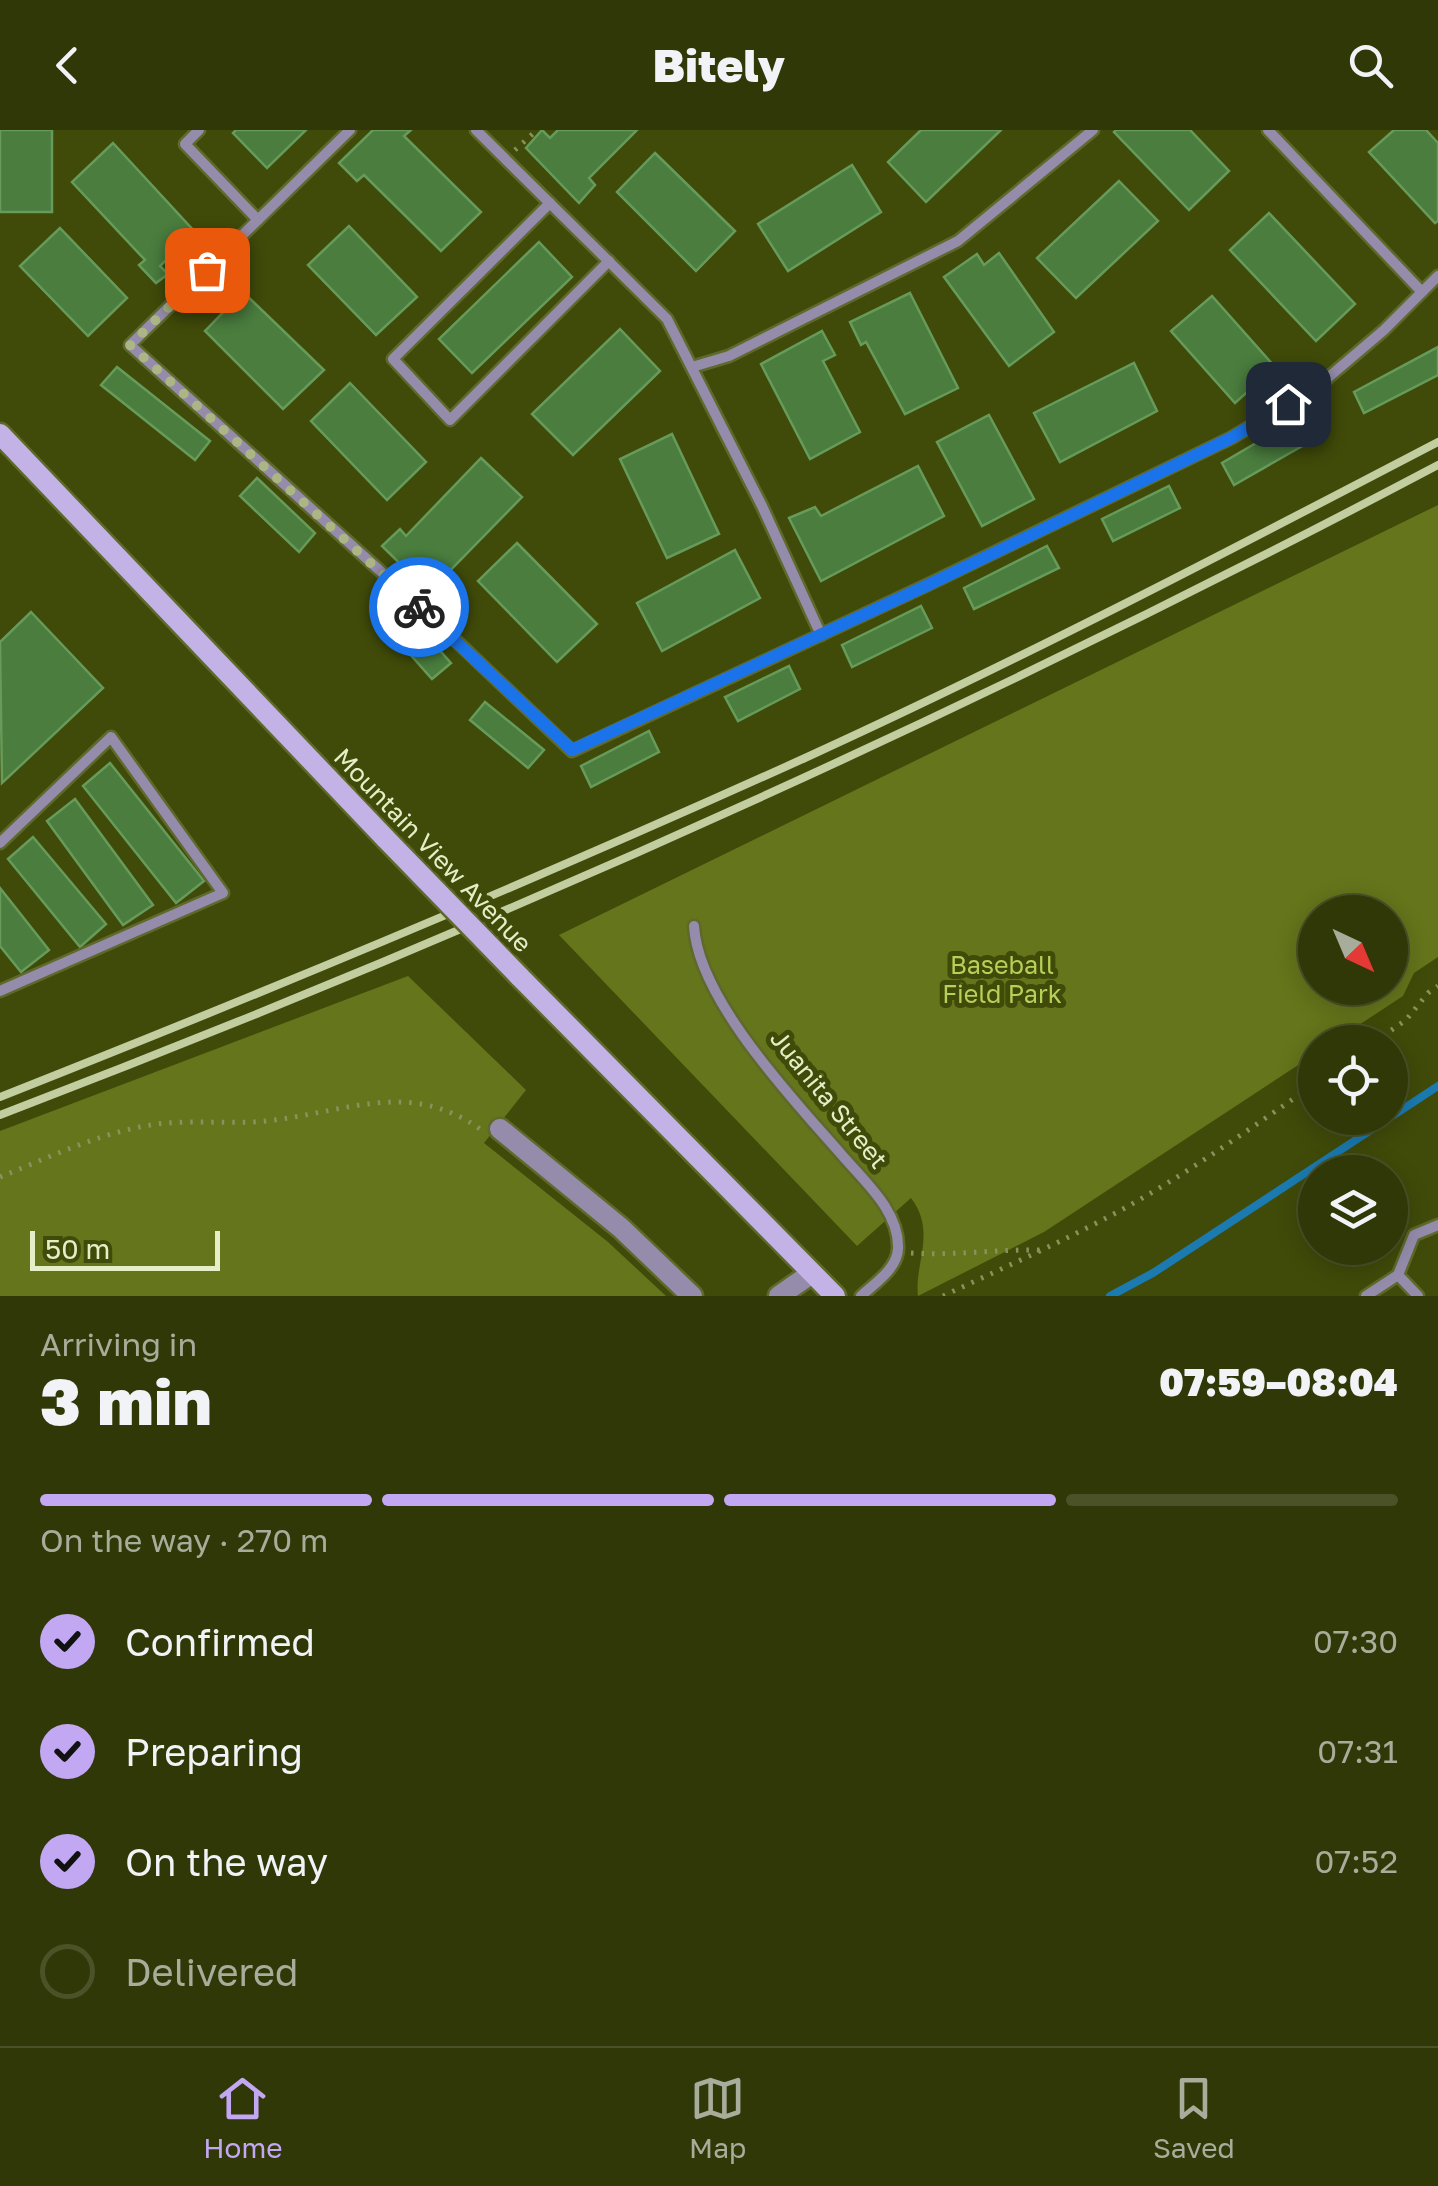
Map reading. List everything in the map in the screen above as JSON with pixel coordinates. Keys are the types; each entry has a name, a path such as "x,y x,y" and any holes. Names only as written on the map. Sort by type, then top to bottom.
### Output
{"main road":[{"name":"Mountain View Avenue","path":"0,434 386,839 835,1296"}],"street":[{"path":"494,1133 621,1228 692,1296"},
{"path":"778,1296 812,1272"}],"lane":[{"path":"199,130 184,144 258,220"},
{"path":"350,130 130,345 572,750 1231,438 1317,387 1384,330 1438,276"},
{"path":"476,130 668,319 762,506 821,635"},
{"path":"692,368 729,356 958,241 1093,130"},
{"path":"1268,130 1422,292"},
{"path":"550,203 394,359 450,420 608,261"},
{"path":"0,843 111,738 223,893 0,991"},
{"name":"Juanita Street","path":"694,926 695,945 718,999 788,1093 882,1202 896,1230 898,1252"},
{"path":"1366,1296 1398,1276 1414,1236 1438,1225"},
{"path":"861,1296 894,1265 898,1252"},
{"path":"1398,1276 1418,1296"}],"path":[{"path":"506,159 537,130"},
{"path":"1399,1025 1438,986"},
{"path":"943,1296 1125,1208 1298,1096"},
{"path":"0,1177 103,1137 164,1123 272,1121 370,1102 422,1102 494,1133"},
{"path":"898,1252 938,1255 996,1248 1044,1250"}],"green space":[{"name":"Baseball Field Park","path":"1438,505 1438,957 1414,973 1408,986 1408,895 1298,895 1298,1005 1389,1005 1359,1025 1298,1025 1298,1065 1044,1232 918,1296 924,1235 919,1211 911,1198 857,1246 559,935"},
{"path":"408,976 526,1090 484,1143 608,1242 666,1296 0,1296 0,1131"}],"building":[{"path":"0,130 52,130 52,212 0,212"},
{"path":"306,130 267,168 233,133"},
{"path":"373,130 411,130 404,136 481,212 441,251 364,175 357,181 339,163"},
{"path":"542,130 550,138 558,130 637,130 589,178 595,185 579,203 526,148"},
{"path":"921,130 1001,130 926,202 888,162"},
{"path":"1116,130 1190,130 1229,171 1189,210"},
{"path":"1394,130 1426,130 1438,143 1435,223 1369,152"},
{"path":"113,143 195,232 160,266 168,274 156,283 139,265 145,260 72,182"},
{"path":"655,153 735,231 696,271 617,192"},
{"path":"852,165 881,212 788,271 758,224"},
{"path":"1119,181 1158,221 1076,298 1037,258"},
{"path":"1269,213 1355,304 1316,341 1230,250"},
{"path":"349,226 417,297 376,335 308,265"},
{"path":"60,228 127,298 88,336 20,266"},
{"path":"539,242 572,277 472,373 439,339"},
{"path":"999,253 1054,332 1009,366 944,277 977,254 984,265"},
{"path":"243,292 324,370 283,409 205,331"},
{"path":"910,293 958,388 905,414 866,342 861,345 850,322"},
{"path":"1212,296 1275,367 1235,403 1171,331"},
{"path":"620,329 660,371 573,455 532,414"},
{"path":"822,331 835,355 823,361 860,432 810,459 761,364"},
{"path":"1438,347 1438,375 1364,413 1354,392"},
{"path":"1134,363 1157,411 1060,462 1034,413"},
{"path":"117,367 210,441 195,460 101,385"},
{"path":"350,383 426,462 387,500 311,421"},
{"path":"989,415 1034,499 982,526 937,442"},
{"path":"1297,419 1311,441 1234,485 1222,463"},
{"path":"672,434 719,534 667,558 620,459"},
{"path":"481,458 522,497 438,583 449,591 438,601 382,546 400,529 406,536"},
{"path":"918,466 944,516 821,581 789,518 815,507 821,516"},
{"path":"257,478 315,533 299,552 240,496"},
{"path":"1169,486 1180,508 1113,541 1102,519"},
{"path":"517,543 597,624 557,662 478,581"},
{"path":"1047,546 1059,568 974,609 964,588"},
{"path":"735,550 760,598 662,651 637,603"},
{"path":"921,606 932,628 852,667 842,645"},
{"path":"31,612 103,688 2,783 0,642"},
{"path":"419,627 451,663 432,679 400,643"},
{"path":"789,666 800,689 738,721 725,697"},
{"path":"485,702 544,750 528,768 470,720"},
{"path":"649,731 659,752 591,787 581,766"},
{"path":"110,763 204,881 176,903 83,786"},
{"path":"75,799 153,905 123,925 47,821"},
{"path":"33,837 106,924 80,947 8,859"},
{"path":"0,888 49,950 21,972 0,946"}],"waterway":[{"path":"1110,1296 1153,1273 1438,1086"}],"railway":[{"path":"0,1097 405,932 805,758 1045,644 1438,442"},
{"path":"0,1115 367,969 729,812 1086,644 1438,465"}],"way so far":[{"path":"207,270 130,345 419,607"}],"route":[{"path":"419,607 572,750 928,585 1231,438 1288,404"}]}
